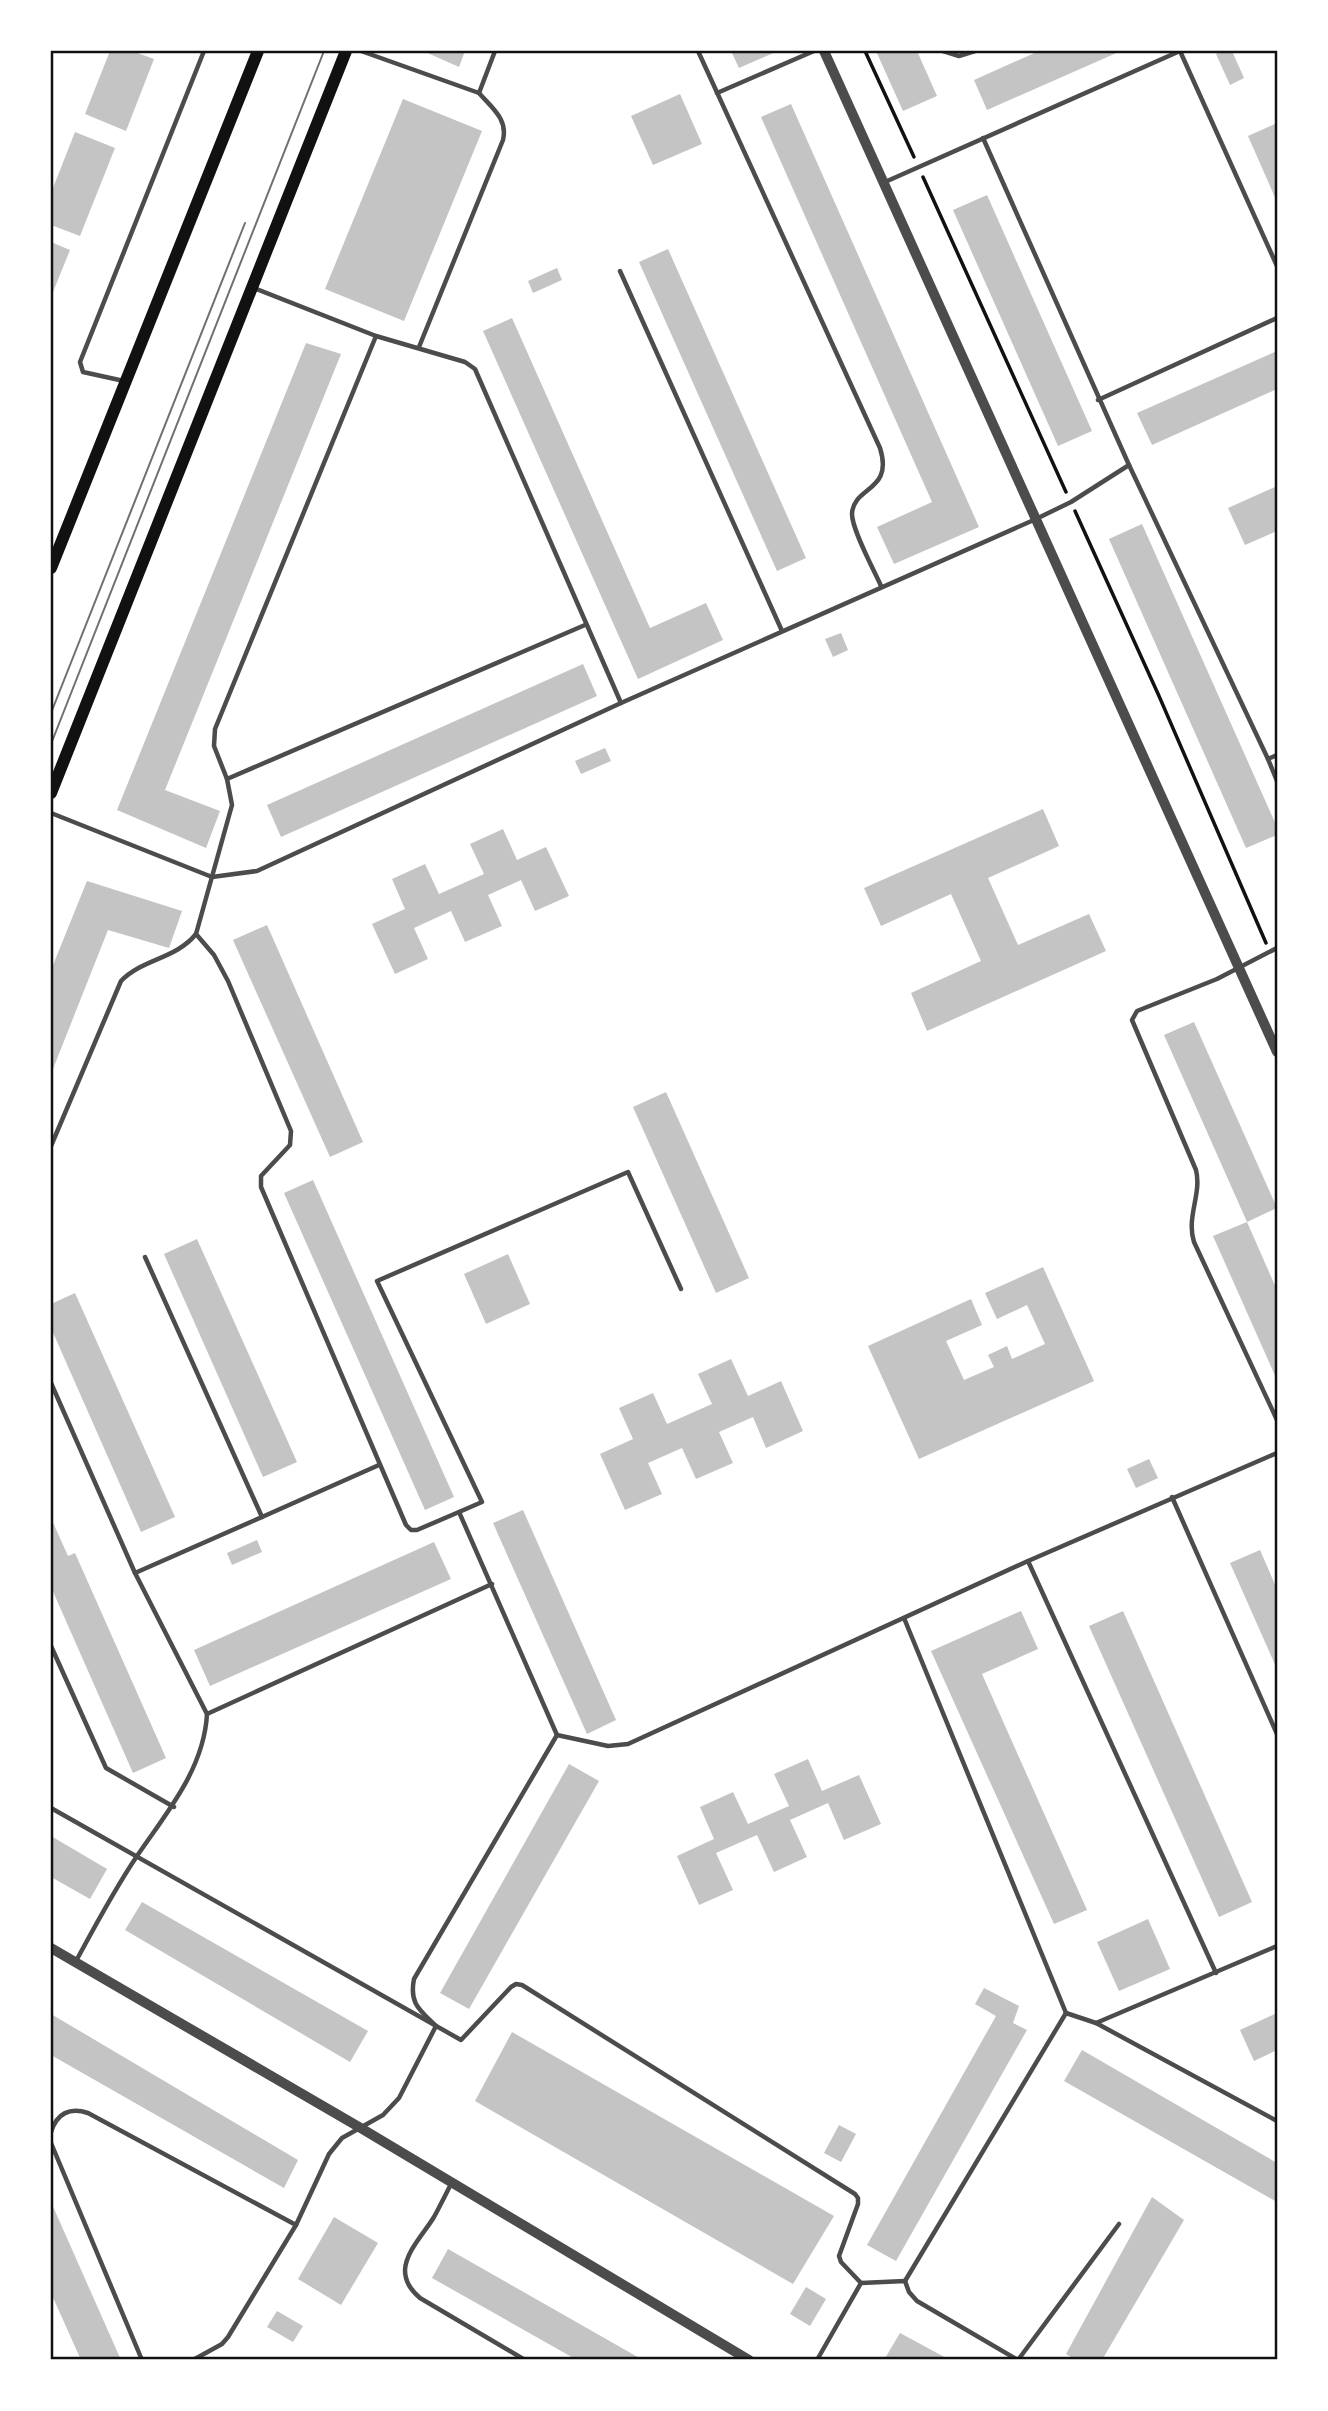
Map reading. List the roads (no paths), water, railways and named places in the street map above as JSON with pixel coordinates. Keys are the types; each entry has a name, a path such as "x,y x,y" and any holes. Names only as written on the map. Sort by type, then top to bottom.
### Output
{"main road":[{"path":"51,567 258,51"},
{"path":"51,793 346,51"}],"street":[{"path":"824,51 1277,1052"},
{"path":"51,1948 359,2127 749,2360"}],"lane":[{"path":"127,382 83,372 80,362 204,51"},
{"path":"361,51 479,93 505,125 503,140 419,347"},
{"path":"479,93 495,51"},
{"path":"698,51 880,448 883,471 879,480 854,505 852,515 855,528 881,586"},
{"path":"717,93 814,51"},
{"path":"943,51 959,56 975,51"},
{"path":"884,183 1180,51 1277,266"},
{"path":"983,138 1098,400 1277,781"},
{"path":"620,271 782,631"},
{"path":"252,287 376,336 464,362 478,374 621,703"},
{"path":"1098,400 1277,318"},
{"path":"51,1146 121,981 131,973 178,951 196,934 232,804 227,779 214,746 215,729 376,336"},
{"path":"51,813 212,877 257,872 621,703 1036,519 1071,502 1129,465"},
{"path":"227,779 585,625"},
{"path":"1268,759 1277,755"},
{"path":"196,934 214,955 228,981 291,1131 290,1145 261,1176 261,1187 379,1465 406,1525 411,1530 417,1530 482,1502 377,1281 628,1172 681,1289"},
{"path":"1277,948 1217,979 1137,1011 1132,1020 1196,1170 1198,1189 1191,1225 1194,1242 1277,1420"},
{"path":"145,1257 262,1517"},
{"path":"51,1383 135,1573 207,1714 206,1734 174,1807 137,1857 75,1963"},
{"path":"557,1735 608,1746 621,1746 1172,1497 1276,1456"},
{"path":"135,1573 379,1465"},
{"path":"1172,1497 1277,1734"},
{"path":"459,1512 557,1735"},
{"path":"1028,1561 1216,1973"},
{"path":"207,1714 492,1584"},
{"path":"904,1618 1066,2013 1096,2023 1277,2121"},
{"path":"51,1646 106,1768 174,1807"},
{"path":"436,2026 414,2003 414,1979 557,1735"},
{"path":"51,1808 461,2040 511,1987 522,1985 855,2193 858,2204 839,2256 841,2262 862,2283 905,2281"},
{"path":"1096,2023 1277,1946"},
{"path":"905,2281 1066,2013"},
{"path":"193,2360 222,2344 228,2337 296,2225 329,2154 342,2138 383,2115 399,2098 436,2026"},
{"path":"51,2132 57,2118 67,2111 78,2109 296,2225"},
{"path":"51,2143 142,2360"},
{"path":"452,2182 408,2257 406,2280 411,2290 420,2298 524,2360"},
{"path":"905,2281 909,2292 918,2301 1018,2360 1119,2224"},
{"path":"817,2360 862,2283"}],"tram line":[{"path":"51,744 324,51"},
{"path":"51,713 245,223"}]}
